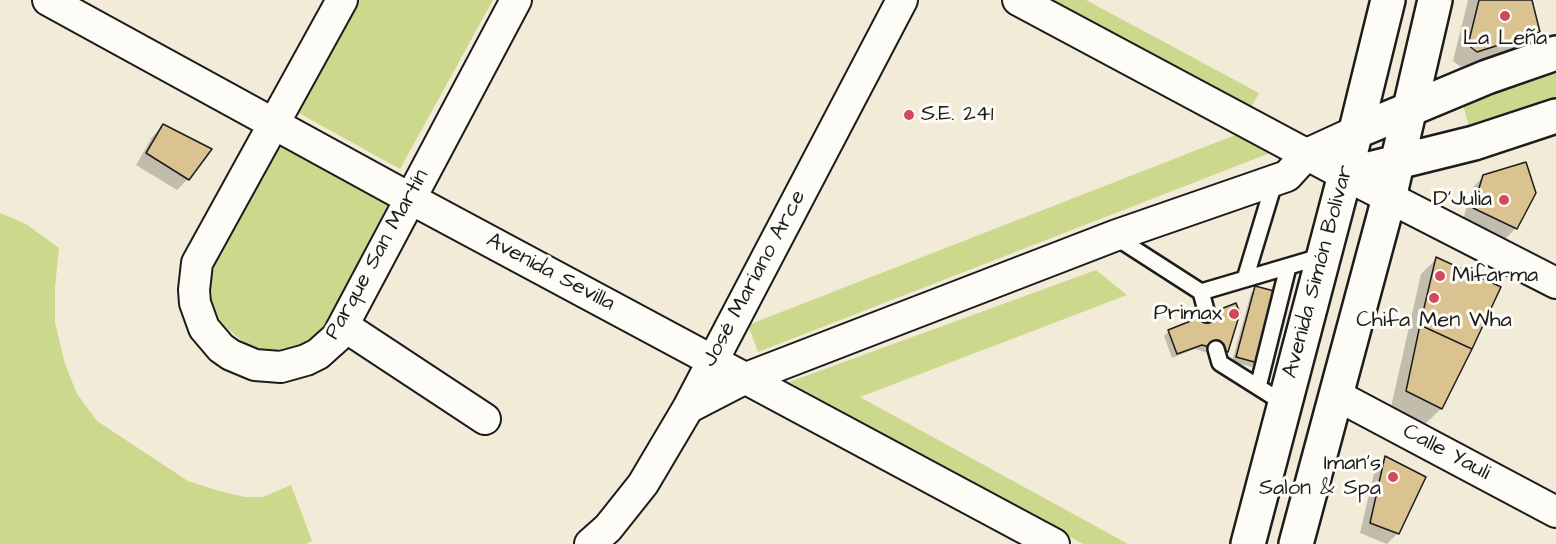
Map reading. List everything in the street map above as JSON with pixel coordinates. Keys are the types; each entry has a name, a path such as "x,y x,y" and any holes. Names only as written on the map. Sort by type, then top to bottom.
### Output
{"main road":[{"name":"Avenida Simón Bolivar","path":"1248,544 1271,395 1323,256 1388,0"},
{"path":"1296,544 1389,198 1435,0"},
{"path":"1355,132 1487,78 1556,53"},
{"path":"1345,175 1474,143 1556,116"}],"street":[{"name":"Avenida Sevilla","path":"48,0 411,199 1054,544"},
{"name":"Parque San Martín","path":"342,0 197,263 194,290 199,316 212,338 226,351 243,361 268,367 294,365 312,357 328,346 344,326 516,0"},
{"name":"José Mariano Arce","path":"590,544 608,528 643,484 688,408 902,0"},
{"path":"1018,0 1345,175 1556,283"},
{"path":"688,408 746,378 1114,236 1281,178 1307,154 1355,132"},
{"path":"1281,178 1310,182 1345,175"},
{"path":"344,326 484,419"},
{"name":"Calle Yauli","path":"1336,395 1556,512"}],"lane":[{"path":"1245,279 1281,178"},
{"path":"1114,236 1201,292 1207,314"},
{"path":"1201,292 1323,256"},
{"path":"1216,349 1220,363 1271,395 1288,267"}],"green space":[{"path":"357,0 493,0 400,169 295,111"},
{"path":"1047,0 1086,0 1259,93 1250,109"},
{"path":"1556,67 1556,103 1471,134 1462,101"},
{"path":"1243,132 1270,153 758,352 748,325"},
{"path":"279,145 388,204 322,329 295,347 274,350 243,342 227,328 220,320 212,300 211,279 217,259"},
{"path":"0,213 26,224 59,248 55,287 55,322 65,364 77,394 97,421 188,481 245,497 263,497 291,485 312,541 305,544 0,544"},
{"path":"1096,270 1127,295 860,397 1128,544 1083,544 789,382"}],"building":[{"name":"La Leña","path":"1479,0 1532,0 1540,32 1477,52 1468,45"},
{"path":"163,124 212,149 189,180 146,153"},
{"name":"D'Julia","path":"1526,162 1536,193 1517,229 1473,208 1483,175"},
{"path":"1436,257 1501,287 1472,349 1420,325"},
{"path":"1255,286 1278,292 1258,363 1236,357"},
{"path":"1236,303 1240,313 1228,352 1202,345 1177,354 1168,330"},
{"path":"1420,325 1472,349 1442,409 1406,391"},
{"path":"1385,456 1426,477 1399,534 1370,523"}],"place":[{"name":"La Leña","path":"1505,16"},
{"name":"S.E. 241","path":"909,115"},
{"name":"D'Julia","path":"1504,200"},
{"name":"Mifarma","path":"1440,276"},
{"name":"Chifa Men Wha","path":"1434,298"},
{"name":"Primax","path":"1234,314"},
{"name":"Iman's Salon & Spa","path":"1393,477"}]}
